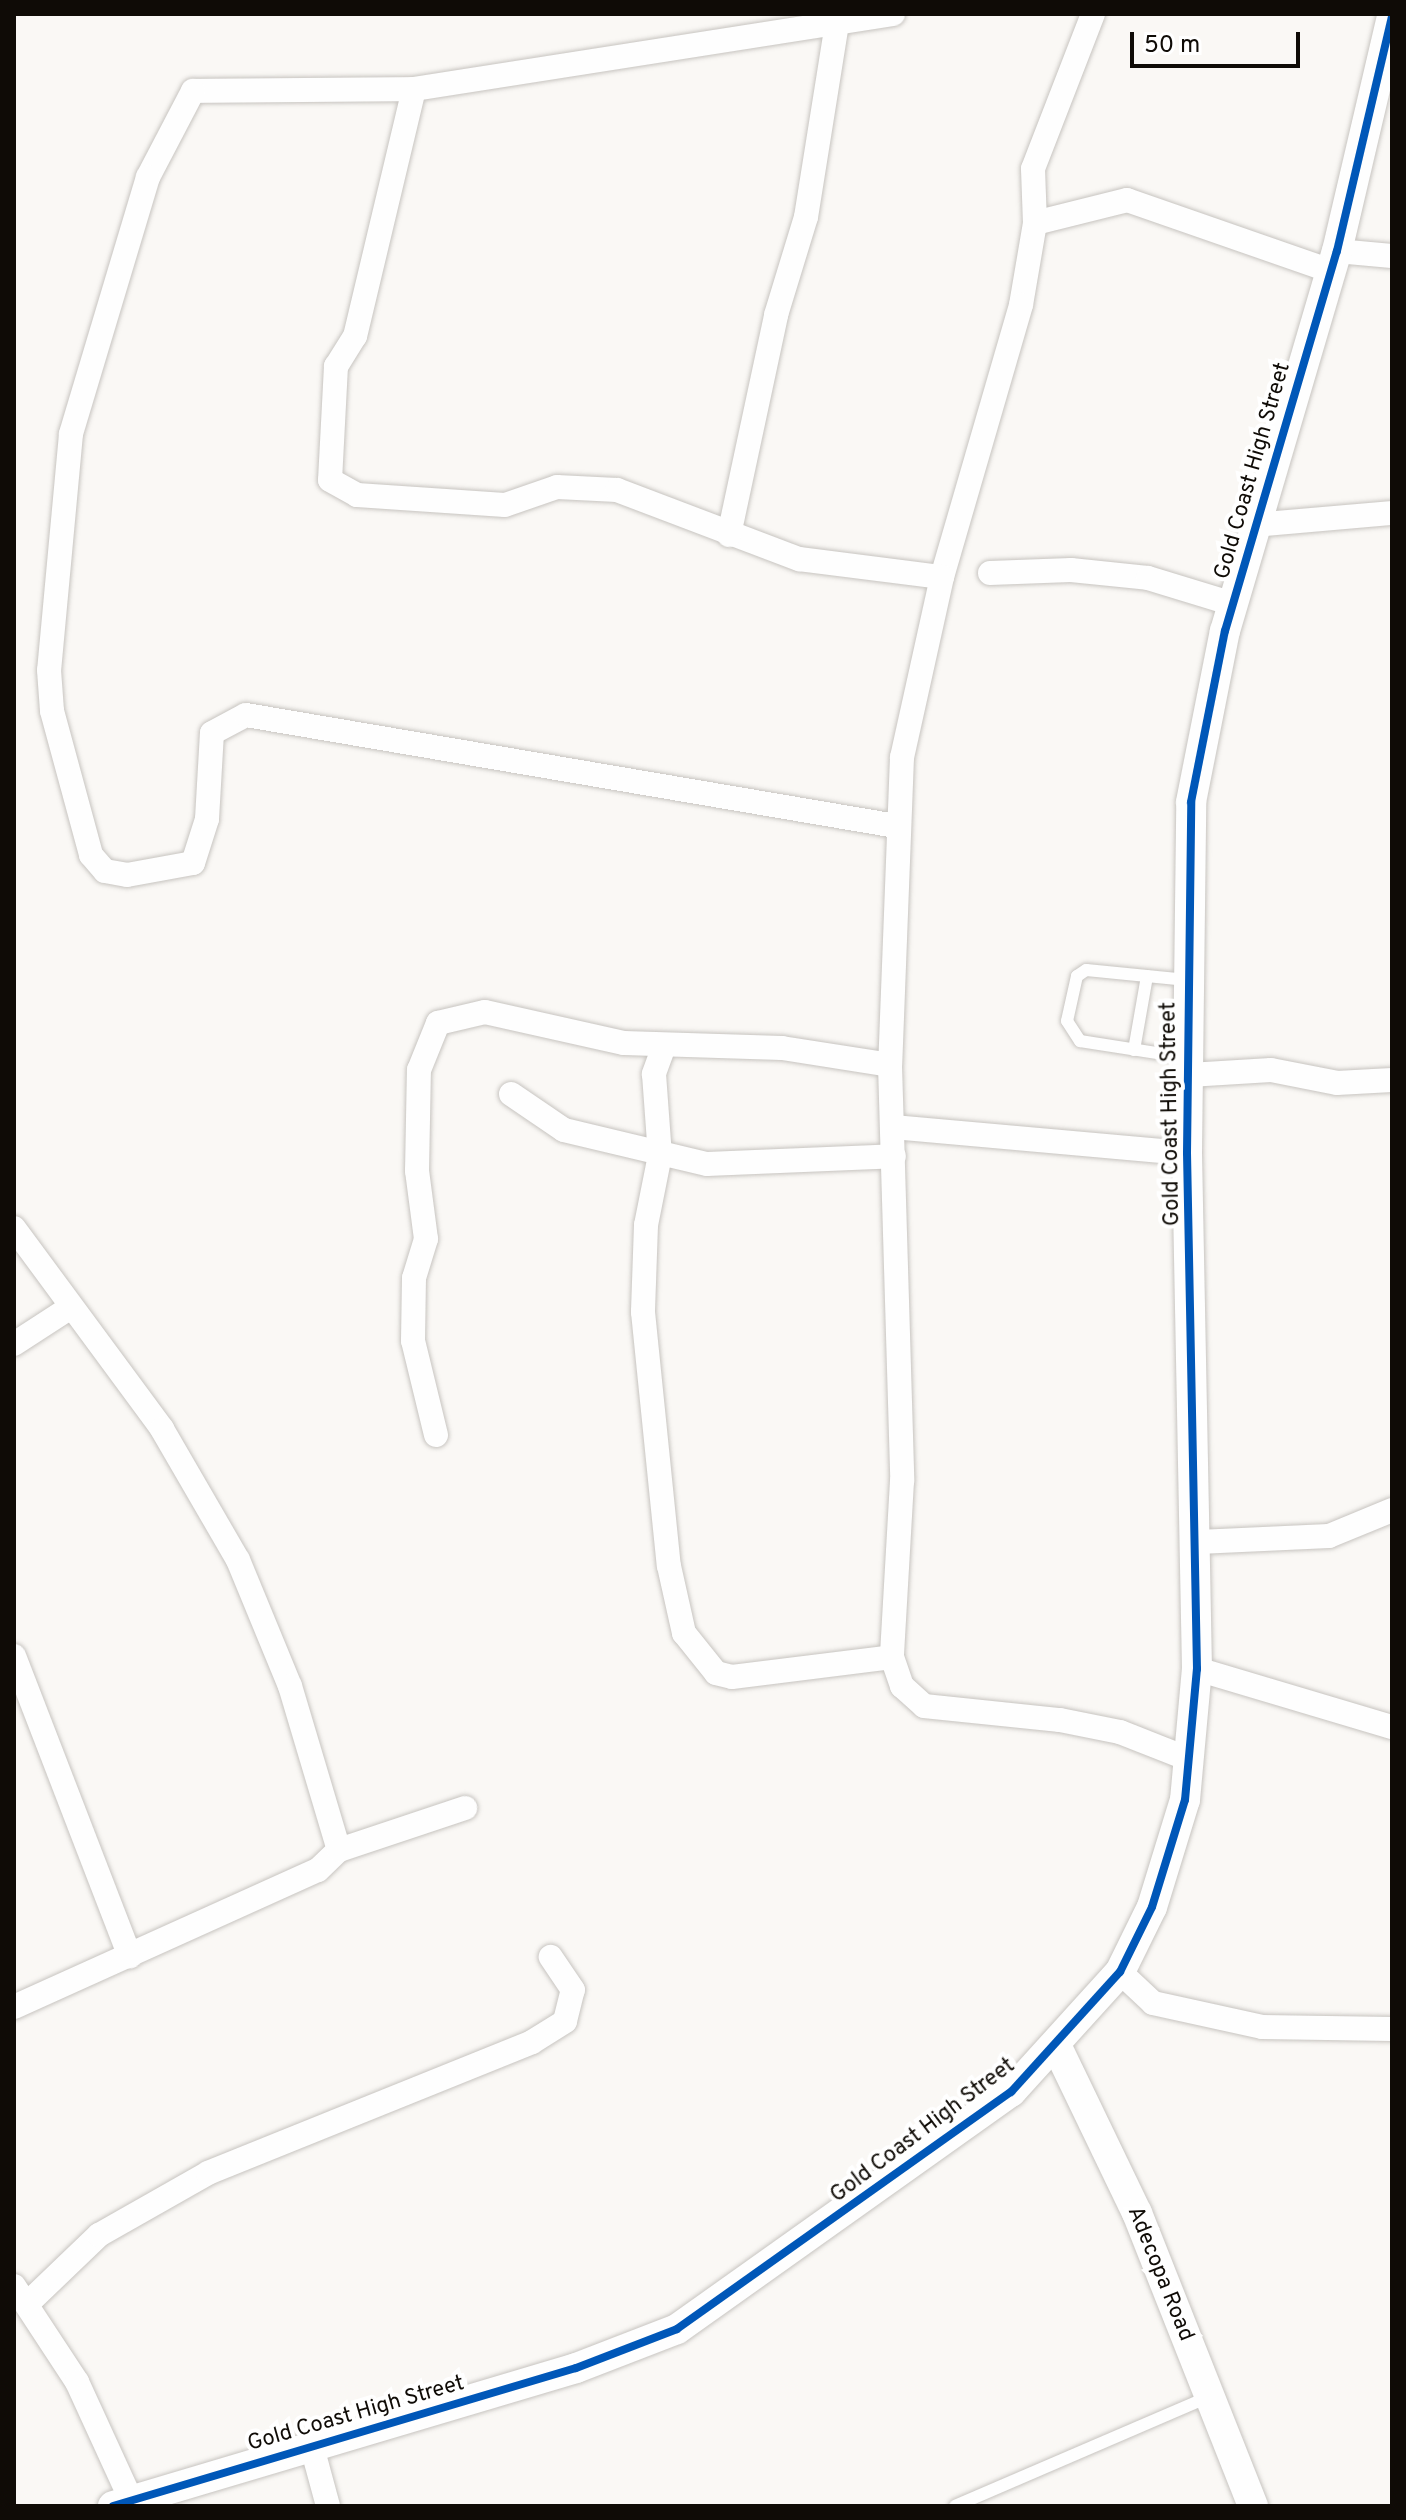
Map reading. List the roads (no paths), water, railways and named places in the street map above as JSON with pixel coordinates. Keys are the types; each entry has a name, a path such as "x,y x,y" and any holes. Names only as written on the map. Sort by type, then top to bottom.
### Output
{"street":[{"path":"893,14 414,89 193,91 148,177 71,434 50,661 52,711 91,855 105,871 127,875 193,863 207,819 212,733 246,715 896,826"},
{"path":"1093,14 1033,169 1035,223 1012,345 942,577 902,757 896,826 890,1065 902,1481 892,1657 902,1686 924,1706 1075,1723 1191,1760"},
{"name":"Gold Coast High Street","path":"122,2503 576,2368 677,2329 1011,2092 1057,2047 1120,1972 1172,1853 1191,1760 1197,1669 1198,1542 1187,1153 1191,802 1233,604 1334,261 1392,17"},
{"path":"729,535 776,315 806,217 837,24"},
{"path":"414,89 355,336 336,366 330,480 357,495 505,505 587,486 617,490 799,559 942,577"},
{"path":"1035,223 1127,200 1334,261 1392,256"},
{"path":"1254,525 1392,513"},
{"path":"990,573 1071,570 1148,578 1233,604"},
{"path":"436,1435 413,1341 414,1278 426,1239 417,1096 429,1036 447,1018 485,1012 664,1046 782,1048 890,1065"},
{"path":"664,1046 653,1099 660,1155 646,1225 644,1341 669,1566 684,1633 716,1673 732,1677 892,1657"},
{"path":"1189,1067 1260,1070 1337,1083 1392,1080"},
{"path":"511,1094 564,1130 707,1164 894,1156"},
{"path":"893,1127 1187,1153"},
{"path":"14,1228 162,1429 238,1560 290,1686 339,1850"},
{"path":"14,1344 71,1307"},
{"path":"1198,1542 1329,1536 1392,1510"},
{"path":"14,1656 130,1956"},
{"path":"1197,1669 1392,1727"},
{"path":"14,2007 318,1870 339,1850 465,1808"},
{"path":"122,2503 77,2382 20,2295 99,2235 208,2173 532,2042 565,2021 573,1990 551,1957"},
{"path":"1120,1972 1153,2003 1262,2027 1392,2029"},
{"name":"Adecopa Road","path":"1057,2047 1137,2213 1253,2506"},
{"path":"312,2447 328,2506"}],"lane":[{"path":"1187,980 1086,970 1077,976 1067,1021 1080,1041 1134,1050 1189,1067"},
{"path":"1134,1050 1147,976"},
{"path":"955,2506 1210,2396"}]}
